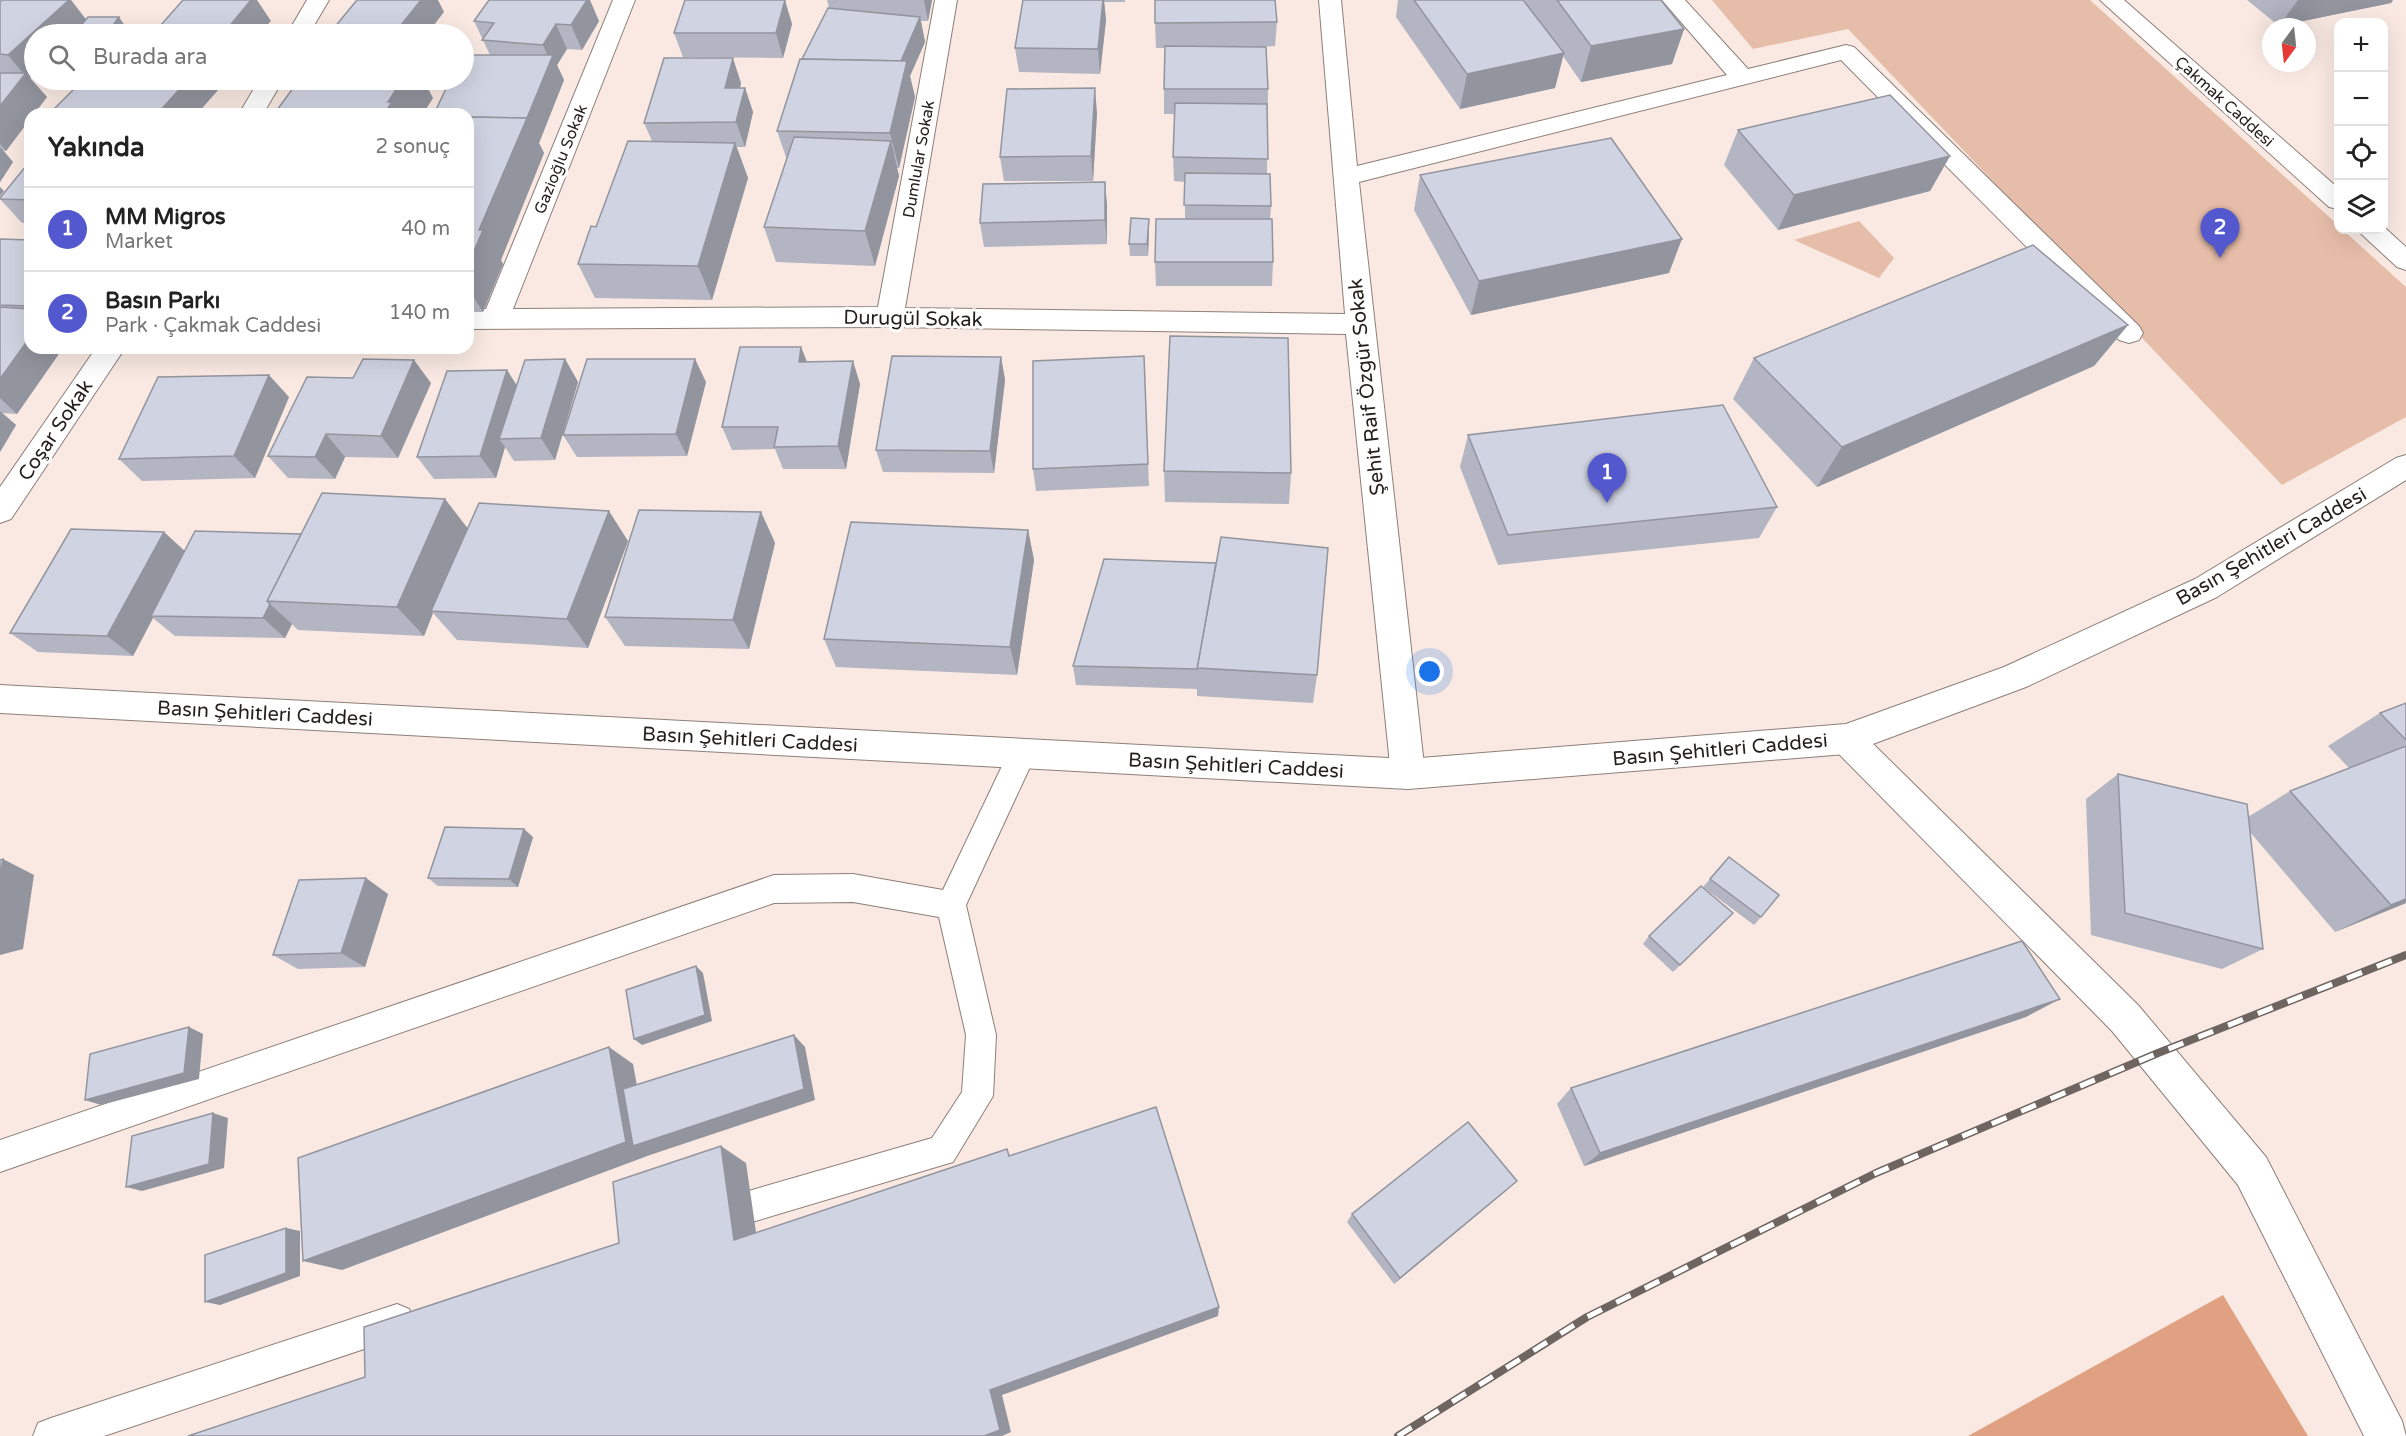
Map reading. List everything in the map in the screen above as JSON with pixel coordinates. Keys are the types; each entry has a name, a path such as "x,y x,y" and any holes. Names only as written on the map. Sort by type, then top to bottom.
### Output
{"street":[{"path":"304,24 318,0"},
{"name":"Gazioğlu Sokak","path":"496,319 624,0"},
{"name":"Dumlular Sokak","path":"890,317 946,0"},
{"name":"Şehit Raif Özgür Sokak","path":"1330,0 1359,324 1408,774"},
{"path":"1673,0 1743,78"},
{"name":"Çakmak Caddesi","path":"2111,0 2334,197"},
{"path":"1345,177 1846,52 2129,333"},
{"path":"255,108 265,90"},
{"path":"2375,234 2406,261"},
{"name":"Durugül Sokak","path":"474,319 890,317 1359,324"},
{"name":"Coşar Sokak","path":"0,512 107,354"},
{"name":"Basın Şehitleri Caddesi","path":"0,699 1408,774 1846,739 2015,677 2206,588 2406,466"},
{"path":"1846,739 2126,1018 2252,1171 2387,1436"}],"lane":[{"path":"752,1206 942,1150 977,1096 981,1035 951,905 1022,754"},
{"path":"0,1156 774,889 853,888 951,905"},
{"path":"51,1436 423,1313"}],"shaded area":[{"path":"1712,0 2090,0 2334,221 2334,234 2347,234 2406,287 2406,417 2282,485 1848,29 1753,49"},
{"path":"1859,221 1894,258 1879,278 1794,240"},
{"path":"2223,1295 2308,1436 1968,1436"}],"building":[{"path":"2,0 69,0 42,24 24,24 24,41 8,55 0,54 0,2"},
{"path":"183,0 251,0 231,24 162,24"},
{"path":"357,0 421,0 402,24 337,24"},
{"path":"489,0 587,0 571,25 556,24 543,45 482,40 494,23 474,21"},
{"path":"685,0 785,0 776,33 674,33"},
{"path":"1023,0 1103,0 1098,49 1015,48"},
{"path":"1155,0 1275,0 1277,22 1155,23"},
{"path":"1414,0 1523,0 1564,53 1467,74"},
{"path":"1557,0 1661,0 1684,29 1591,46"},
{"path":"828,8 920,17 901,61 802,59"},
{"path":"88,17 119,17 114,24 82,24"},
{"path":"1165,46 1266,47 1268,89 1164,89"},
{"path":"474,55 553,55 527,118 474,117 474,108 437,108 445,90 474,90"},
{"path":"664,58 733,58 725,88 745,88 736,122 644,123"},
{"path":"800,59 907,61 890,133 777,131"},
{"path":"0,73 24,73 24,76 0,106"},
{"path":"1095,88 1091,156 1000,157 1007,89"},
{"path":"73,90 179,90 162,108 55,108"},
{"path":"292,90 396,90 388,102 392,102 388,108 278,108"},
{"path":"1890,95 1950,156 1794,195 1738,130"},
{"path":"1175,103 1267,104 1268,159 1173,157"},
{"path":"474,117 527,118 479,230 483,230 474,251"},
{"path":"794,137 891,141 865,231 764,227"},
{"path":"1611,138 1682,239 1479,281 1420,175"},
{"path":"628,141 735,143 698,266 578,264 591,226 596,227"},
{"path":"24,168 24,200 0,198"},
{"path":"1185,173 1270,174 1271,206 1184,205"},
{"path":"1105,182 1105,220 980,223 983,184"},
{"path":"1131,218 1149,219 1147,244 1129,244"},
{"path":"1156,219 1272,219 1273,262 1155,262"},
{"path":"0,239 24,240 24,306 0,305"},
{"path":"2033,245 2128,325 1842,447 1754,358"},
{"path":"0,307 24,309 24,345 0,379"},
{"path":"1170,336 1288,338 1291,473 1164,471"},
{"path":"740,347 801,347 799,362 853,361 838,446 774,447 778,427 722,427"},
{"path":"892,356 1001,357 990,451 876,450"},
{"path":"1144,356 1148,464 1033,469 1033,361"},
{"path":"363,359 414,360 381,436 326,434 315,457 268,456 307,377 353,378"},
{"path":"565,359 541,438 499,439 525,360"},
{"path":"587,359 695,359 676,434 563,435"},
{"path":"507,370 480,456 417,457 447,371"},
{"path":"269,375 234,456 119,459 158,377"},
{"path":"1723,405 1777,507 1508,535 1468,435"},
{"path":"322,493 445,499 397,607 267,601"},
{"path":"479,503 609,511 567,619 431,611"},
{"path":"639,510 761,512 733,620 605,617"},
{"path":"851,522 1028,530 1010,647 824,639"},
{"path":"71,529 164,532 107,636 10,633"},
{"path":"195,531 301,534 267,601 270,604 263,618 151,616"},
{"path":"1221,537 1328,548 1317,675 1197,668"},
{"path":"1104,559 1216,563 1197,669 1073,666"},
{"path":"2406,703 2406,740 2380,713"},
{"path":"2406,746 2406,899 2391,905 2290,791"},
{"path":"2118,774 2247,804 2263,949 2125,913"},
{"path":"445,827 524,829 509,879 428,878"},
{"path":"1729,857 1779,895 1761,917 1710,879"},
{"path":"3,859 0,878 0,860"},
{"path":"366,878 341,953 273,955 299,880"},
{"path":"1701,886 1733,913 1680,965 1649,936"},
{"path":"2022,941 2060,999 1600,1153 1571,1088"},
{"path":"696,966 705,1015 634,1039 626,990"},
{"path":"189,1027 184,1073 85,1100 90,1054"},
{"path":"794,1035 804,1089 633,1146 623,1089"},
{"path":"609,1047 626,1142 303,1261 298,1158"},
{"path":"1156,1107 1219,1307 990,1390 1000,1430 984,1436 188,1436 365,1377 364,1327 619,1243 613,1182 721,1146 734,1240 1007,1149 1009,1156"},
{"path":"213,1113 209,1164 126,1187 132,1136"},
{"path":"1468,1122 1517,1181 1400,1278 1352,1214"},
{"path":"286,1228 286,1273 205,1302 205,1255"}],"railway":[{"path":"1398,1436 1587,1317 1876,1173 2158,1053 2406,955"}],"place":[{"name":"Basın Parkı","path":"2220,258"},
{"name":"MM Migros","path":"1607,503"}]}
